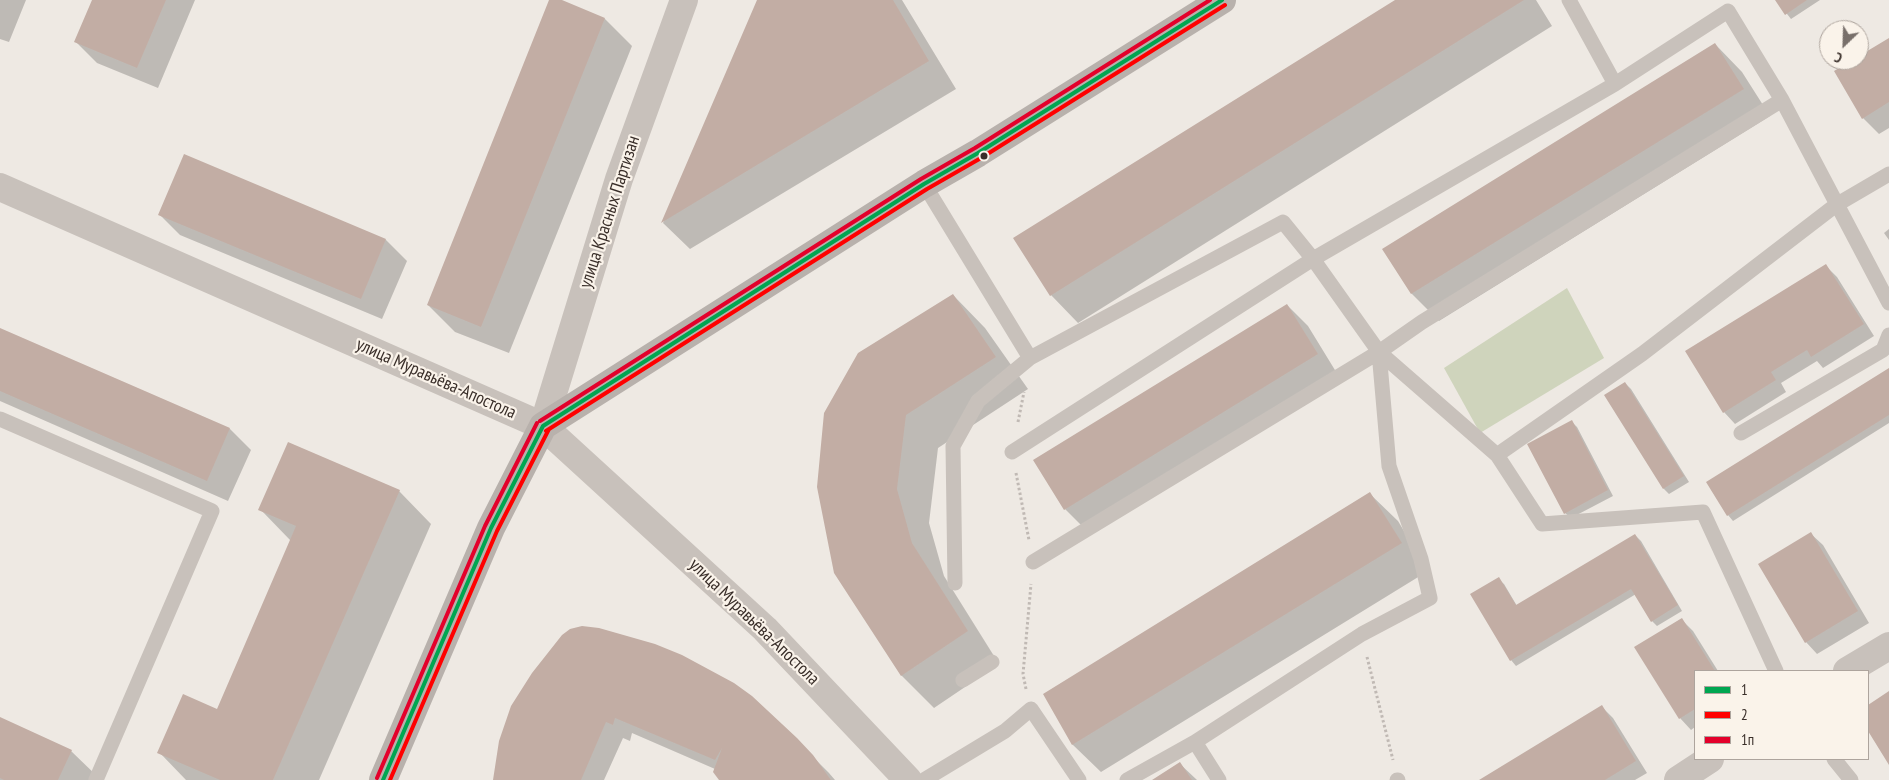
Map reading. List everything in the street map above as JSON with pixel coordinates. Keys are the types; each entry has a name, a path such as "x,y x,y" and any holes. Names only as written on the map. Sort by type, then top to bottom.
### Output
{"main road":[{"path":"383,780 491,528 543,426 924,184 978,153 1222,0"}],"street":[{"name":"улица Красных Партизан","path":"543,426 618,179 684,0"},
{"name":"улица Муравьёва-Апостола","path":"0,187 543,426 765,629 908,780"},
{"path":"1849,670 1889,646"},
{"path":"1678,780 1708,760"}],"lane":[{"path":"1569,0 1614,84"},
{"path":"1012,452 1313,259 1614,84 1728,11 1782,100 1889,303"},
{"path":"1033,562 1379,352 1422,322 1782,100"},
{"path":"1497,455 1642,354 1836,205 1889,174"},
{"path":"924,184 1030,358"},
{"path":"955,583 953,446 978,401 1030,358 1283,222 1313,259 1379,352 1497,455 1542,524 1703,512 1776,670"},
{"path":"1741,433 1883,350 1889,334"},
{"path":"1127,780 1195,742 1362,634 1430,598 1421,559 1389,466 1379,352"},
{"path":"0,420 212,511 96,780"},
{"path":"963,680 992,662"},
{"path":"924,780 1005,731 1031,709 1079,780"},
{"path":"1195,742 1219,780"},
{"path":"1835,760 1851,780"}],"path":[{"path":"1030,358 1012,452 1033,562 1023,674 1031,709"},
{"path":"1362,634 1398,780"}],"green space":[{"path":"1567,288 1604,358 1480,433 1444,368"}],"building":[{"path":"92,0 166,0 137,68 74,42"},
{"path":"549,0 562,0 605,18 481,327 427,305"},
{"path":"757,0 893,0 929,61 661,223"},
{"path":"1395,0 1524,0 1050,296 1013,238"},
{"path":"1775,0 1807,0 1785,15"},
{"path":"1889,38 1889,102 1862,119 1834,71 1869,70 1869,50"},
{"path":"1715,43 1744,89 1411,294 1382,249"},
{"path":"184,154 386,239 361,299 158,215"},
{"path":"1826,264 1864,324 1811,357 1807,350 1771,372 1776,380 1723,413 1685,351"},
{"path":"953,294 996,357 906,415 897,489 912,543 968,631 901,676 834,573 817,487 824,413 858,353"},
{"path":"1287,304 1318,354 1064,510 1033,460"},
{"path":"0,328 230,428 207,481 0,391"},
{"path":"1889,368 1889,415 1727,516 1706,482"},
{"path":"1625,382 1684,476 1663,489 1604,395"},
{"path":"1572,420 1608,490 1564,514 1527,444"},
{"path":"288,442 400,490 273,780 220,780 157,753 183,694 217,709 296,526 258,510"},
{"path":"1370,492 1402,543 1072,745 1043,694"},
{"path":"1811,532 1858,611 1805,643 1758,564"},
{"path":"1635,534 1678,605 1651,622 1631,589 1510,661 1470,594 1499,577 1516,605"},
{"path":"1682,618 1714,670 1694,670 1694,710 1679,719 1634,647"},
{"path":"582,626 599,628 655,644 682,655 734,683 752,696 797,738 813,755 831,780 719,780 713,772 722,748 715,760 615,718 613,725 606,722 581,780 493,780 499,741 511,706 532,673 562,635 570,629"},
{"path":"1889,691 1889,765 1869,733 1869,704"},
{"path":"1602,705 1636,761 1605,780 1479,780"},
{"path":"0,717 72,750 58,780 4,780 0,778"},
{"path":"1180,762 1192,780 1152,780"}],"transit line":[{"name":"1п","path":"540,421 921,179 975,148 1210,0"},
{"name":"1","path":"543,426 924,184 978,153 1222,0"},
{"name":"2","path":"546,431 927,189 981,158 1225,5"},
{"name":"1п","path":"377,778 485,526 537,423"},
{"name":"1","path":"383,780 491,528 543,426"},
{"name":"2","path":"390,780 497,531 549,429"}]}
